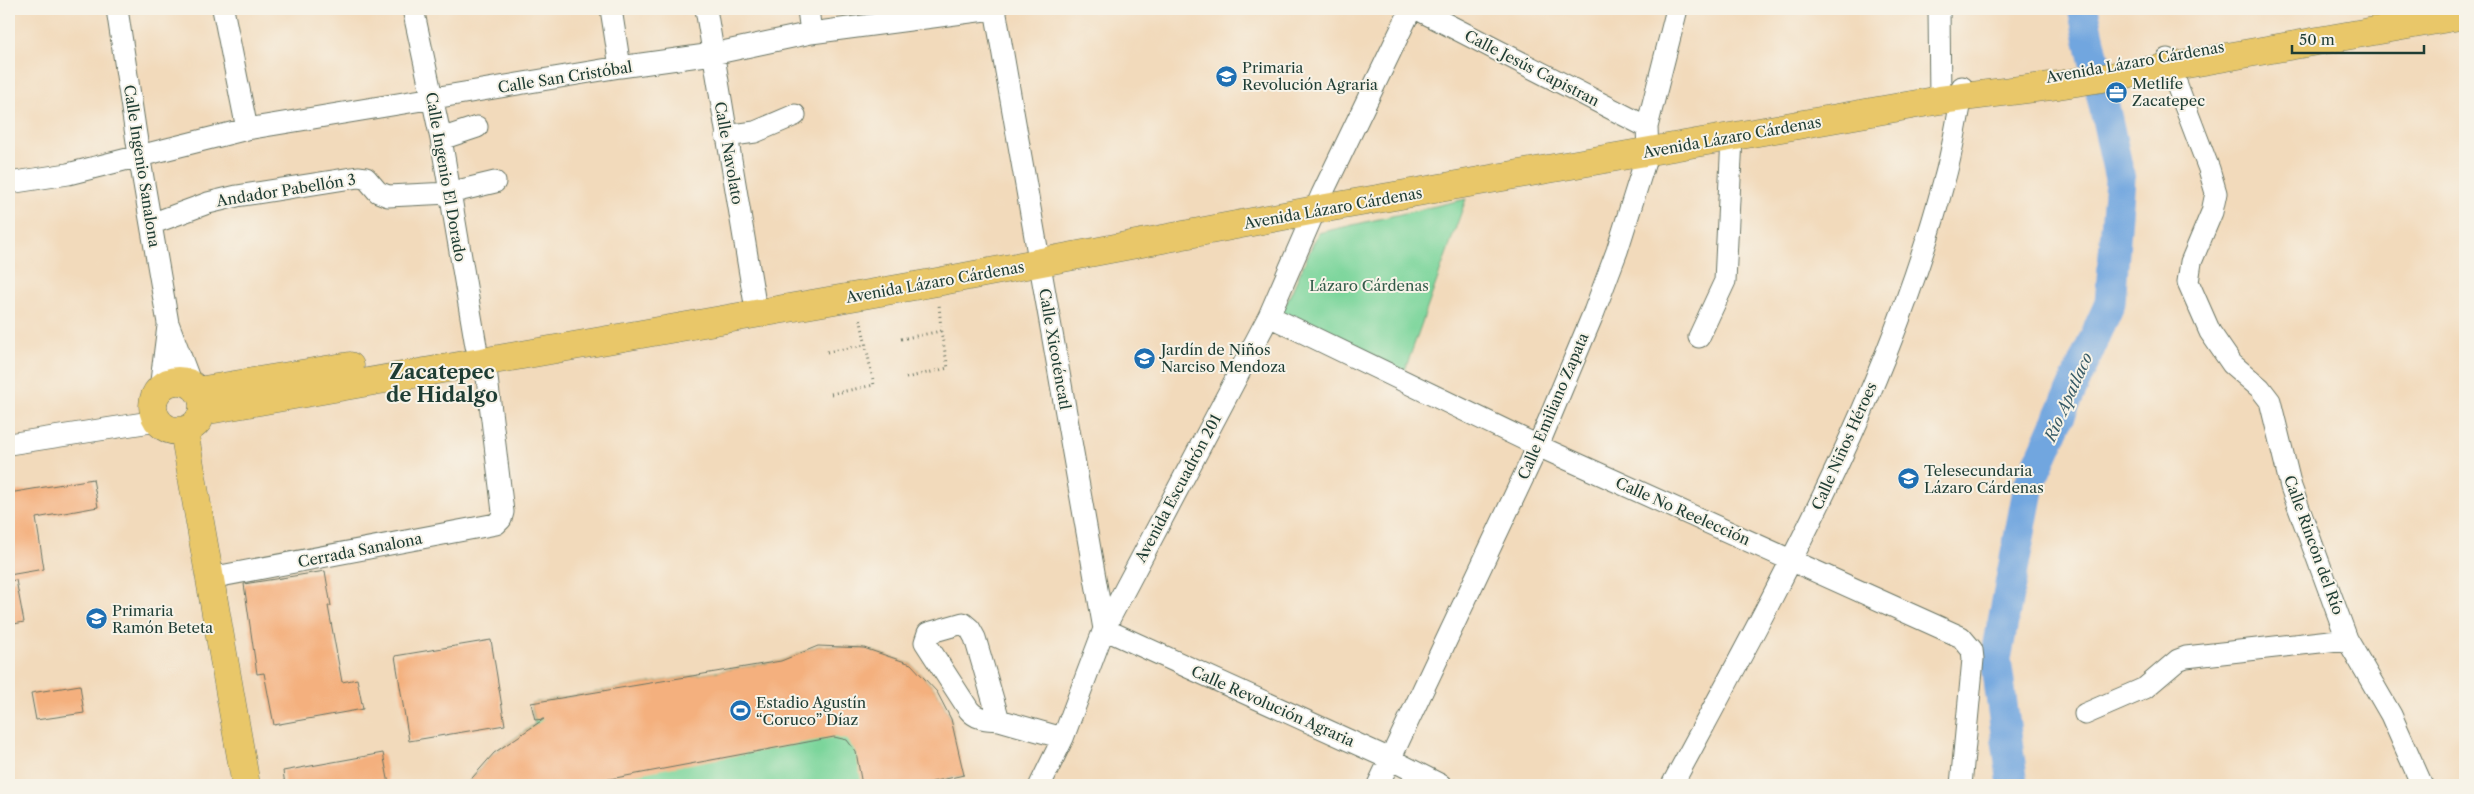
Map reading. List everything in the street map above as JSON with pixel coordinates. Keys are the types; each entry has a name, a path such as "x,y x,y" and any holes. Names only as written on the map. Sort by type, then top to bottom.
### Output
{"main road":[{"name":"Avenida Lázaro Cárdenas","path":"2160,65 2415,9"},
{"name":"Avenida Lázaro Cárdenas","path":"611,331 754,298 1038,255 1647,141 1951,93 2056,81 2160,65 2465,15"},
{"name":"Avenida Lázaro Cárdenas","path":"1647,141 1732,138 1951,93"},
{"name":"Avenida Lázaro Cárdenas","path":"198,395 481,353 611,331 856,296 937,282 1038,255"},
{"path":"174,381 198,395 196,424 184,431 172,431 157,420 153,404 160,389 174,381"},
{"path":"184,431 246,785"}],"street":[{"name":"Calle Ingenio Sanalona","path":"117,9 150,224 168,323 198,395"},
{"path":"223,9 247,129"},
{"name":"Calle Ingenio El Dorado","path":"413,9 441,139 481,353 503,512"},
{"path":"610,9 620,67"},
{"name":"Calle Navolato","path":"706,9 754,298"},
{"path":"808,9 811,32"},
{"name":"Calle San Cristóbal","path":"9,183 68,174 247,129 620,67 713,54 894,15 994,9"},
{"name":"Calle Xicoténcatl","path":"994,9 1104,629"},
{"name":"Avenida Escuadrón 201","path":"1040,785 1063,738 1104,629 1269,316 1319,202 1411,9"},
{"name":"Calle Jesús Capistran","path":"1417,9 1647,141"},
{"name":"Calle Emiliano Zapata","path":"1378,785 1538,446 1617,251 1647,141 1677,9"},
{"name":"Calle Niños Héroes","path":"1672,785 1792,560 1867,397 1917,270 1944,181 1951,93 1939,9"},
{"name":"Calle Rincón del Río","path":"2160,65 2209,168 2216,194 2212,212 2191,262 2188,282 2210,332 2232,364 2260,388 2270,401 2290,487 2347,638 2391,715 2422,785"},
{"path":"726,136 755,132 795,115"},
{"path":"441,139 477,127"},
{"path":"1699,337 1725,281 1732,138"},
{"name":"Andador Pabellón 3","path":"150,224 222,199 358,177 366,178 378,192 388,196 450,193 495,182"},
{"name":"Calle No Reelección","path":"1269,316 1538,446 1961,637 1968,644 1973,659 1961,785"},
{"name":"Calle Ingenio Sanalona","path":"160,389 168,323"},
{"path":"9,444 157,420"},
{"name":"Cerrada Sanalona","path":"210,578 496,524 501,519 503,512"},
{"name":"Calle Revolución Agraria","path":"1104,629 1390,759 1441,785"},
{"path":"2085,714 2145,688 2178,660 2186,657 2347,638"},
{"path":"999,720 1063,738"}],"path":[{"path":"906,378 948,368 941,331 937,282"},
{"path":"831,394 874,385 856,296"},
{"path":"902,339 941,331"},
{"path":"827,352 866,344"}],"green space":[{"name":"Lázaro Cárdenas","path":"1466,199 1404,373 1282,313 1318,233"},
{"name":"Estadio Agustín “Coruco” Díaz","path":"818,646 864,648 911,664 937,692 951,719 963,775 932,782 932,785 466,785 494,753 535,724 531,703 781,661"}],"building":[{"path":"93,479 98,507 36,518 44,569 9,575 9,493"},
{"path":"325,571 331,606 328,606 342,682 357,679 363,709 274,725 264,673 257,674 244,584"},
{"path":"16,580 24,622 9,625 9,581"},
{"path":"491,640 505,725 409,741 395,656"},
{"name":"Estadio Agustín “Coruco” Díaz","path":"818,646 864,648 911,664 937,692 951,719 964,775 932,782 932,785 862,785 856,752 847,740 834,737 578,785 466,785 494,753 544,719 535,720 531,703 781,661"},
{"path":"80,685 84,713 36,720 31,693"},
{"path":"383,753 389,784 285,785 283,771"}],"waterway":[{"name":"Río Apatlaco","path":"2013,785 1996,659 2029,485 2110,303 2120,179 2083,9"}],"place":[{"name":"Primaria Revolución Agraria","path":"1226,76"},
{"name":"Metlife Zacatepec","path":"2116,92"},
{"name":"Jardín de Niños Narciso Mendoza","path":"1145,358"},
{"name":"Telesecundaria Lázaro Cárdenas","path":"1908,479"},
{"name":"Primaria Ramón Beteta","path":"96,619"},
{"name":"Estadio Agustín “Coruco” Díaz","path":"740,711"}],"district":[{"name":"Zacatepec de Hidalgo","path":"442,384"}]}
